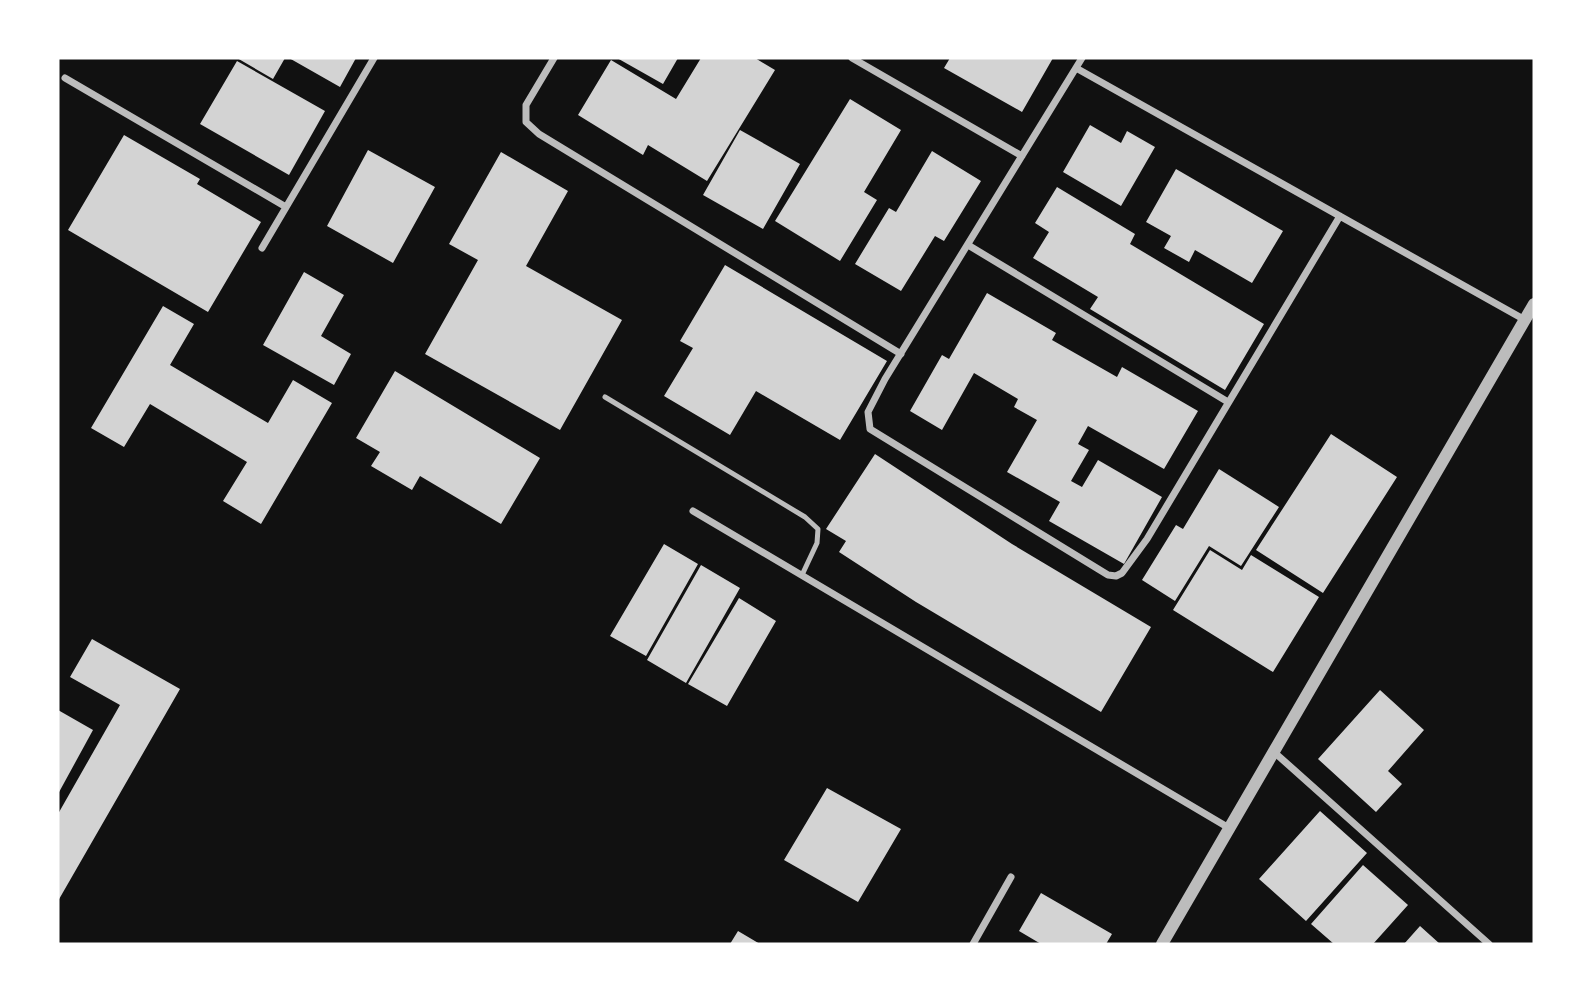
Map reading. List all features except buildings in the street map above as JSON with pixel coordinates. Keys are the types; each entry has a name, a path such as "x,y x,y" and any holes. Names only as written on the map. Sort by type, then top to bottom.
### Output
{"street":[{"path":"262,248 374,58"},
{"path":"554,58 526,105 526,122 539,134 901,354"},
{"path":"852,58 1022,156"},
{"path":"1082,58 868,412 870,429 1108,575 1116,576 1122,573 1146,538 1340,216"},
{"path":"1076,68 1525,320"},
{"path":"65,78 286,206"},
{"path":"968,245 1228,402"},
{"path":"1162,944 1534,303"},
{"path":"693,511 1229,828"},
{"path":"1274,752 1489,944"},
{"path":"973,944 1011,877"}],"lane":[{"path":"605,397 805,517 818,528 817,543 802,575"}]}
